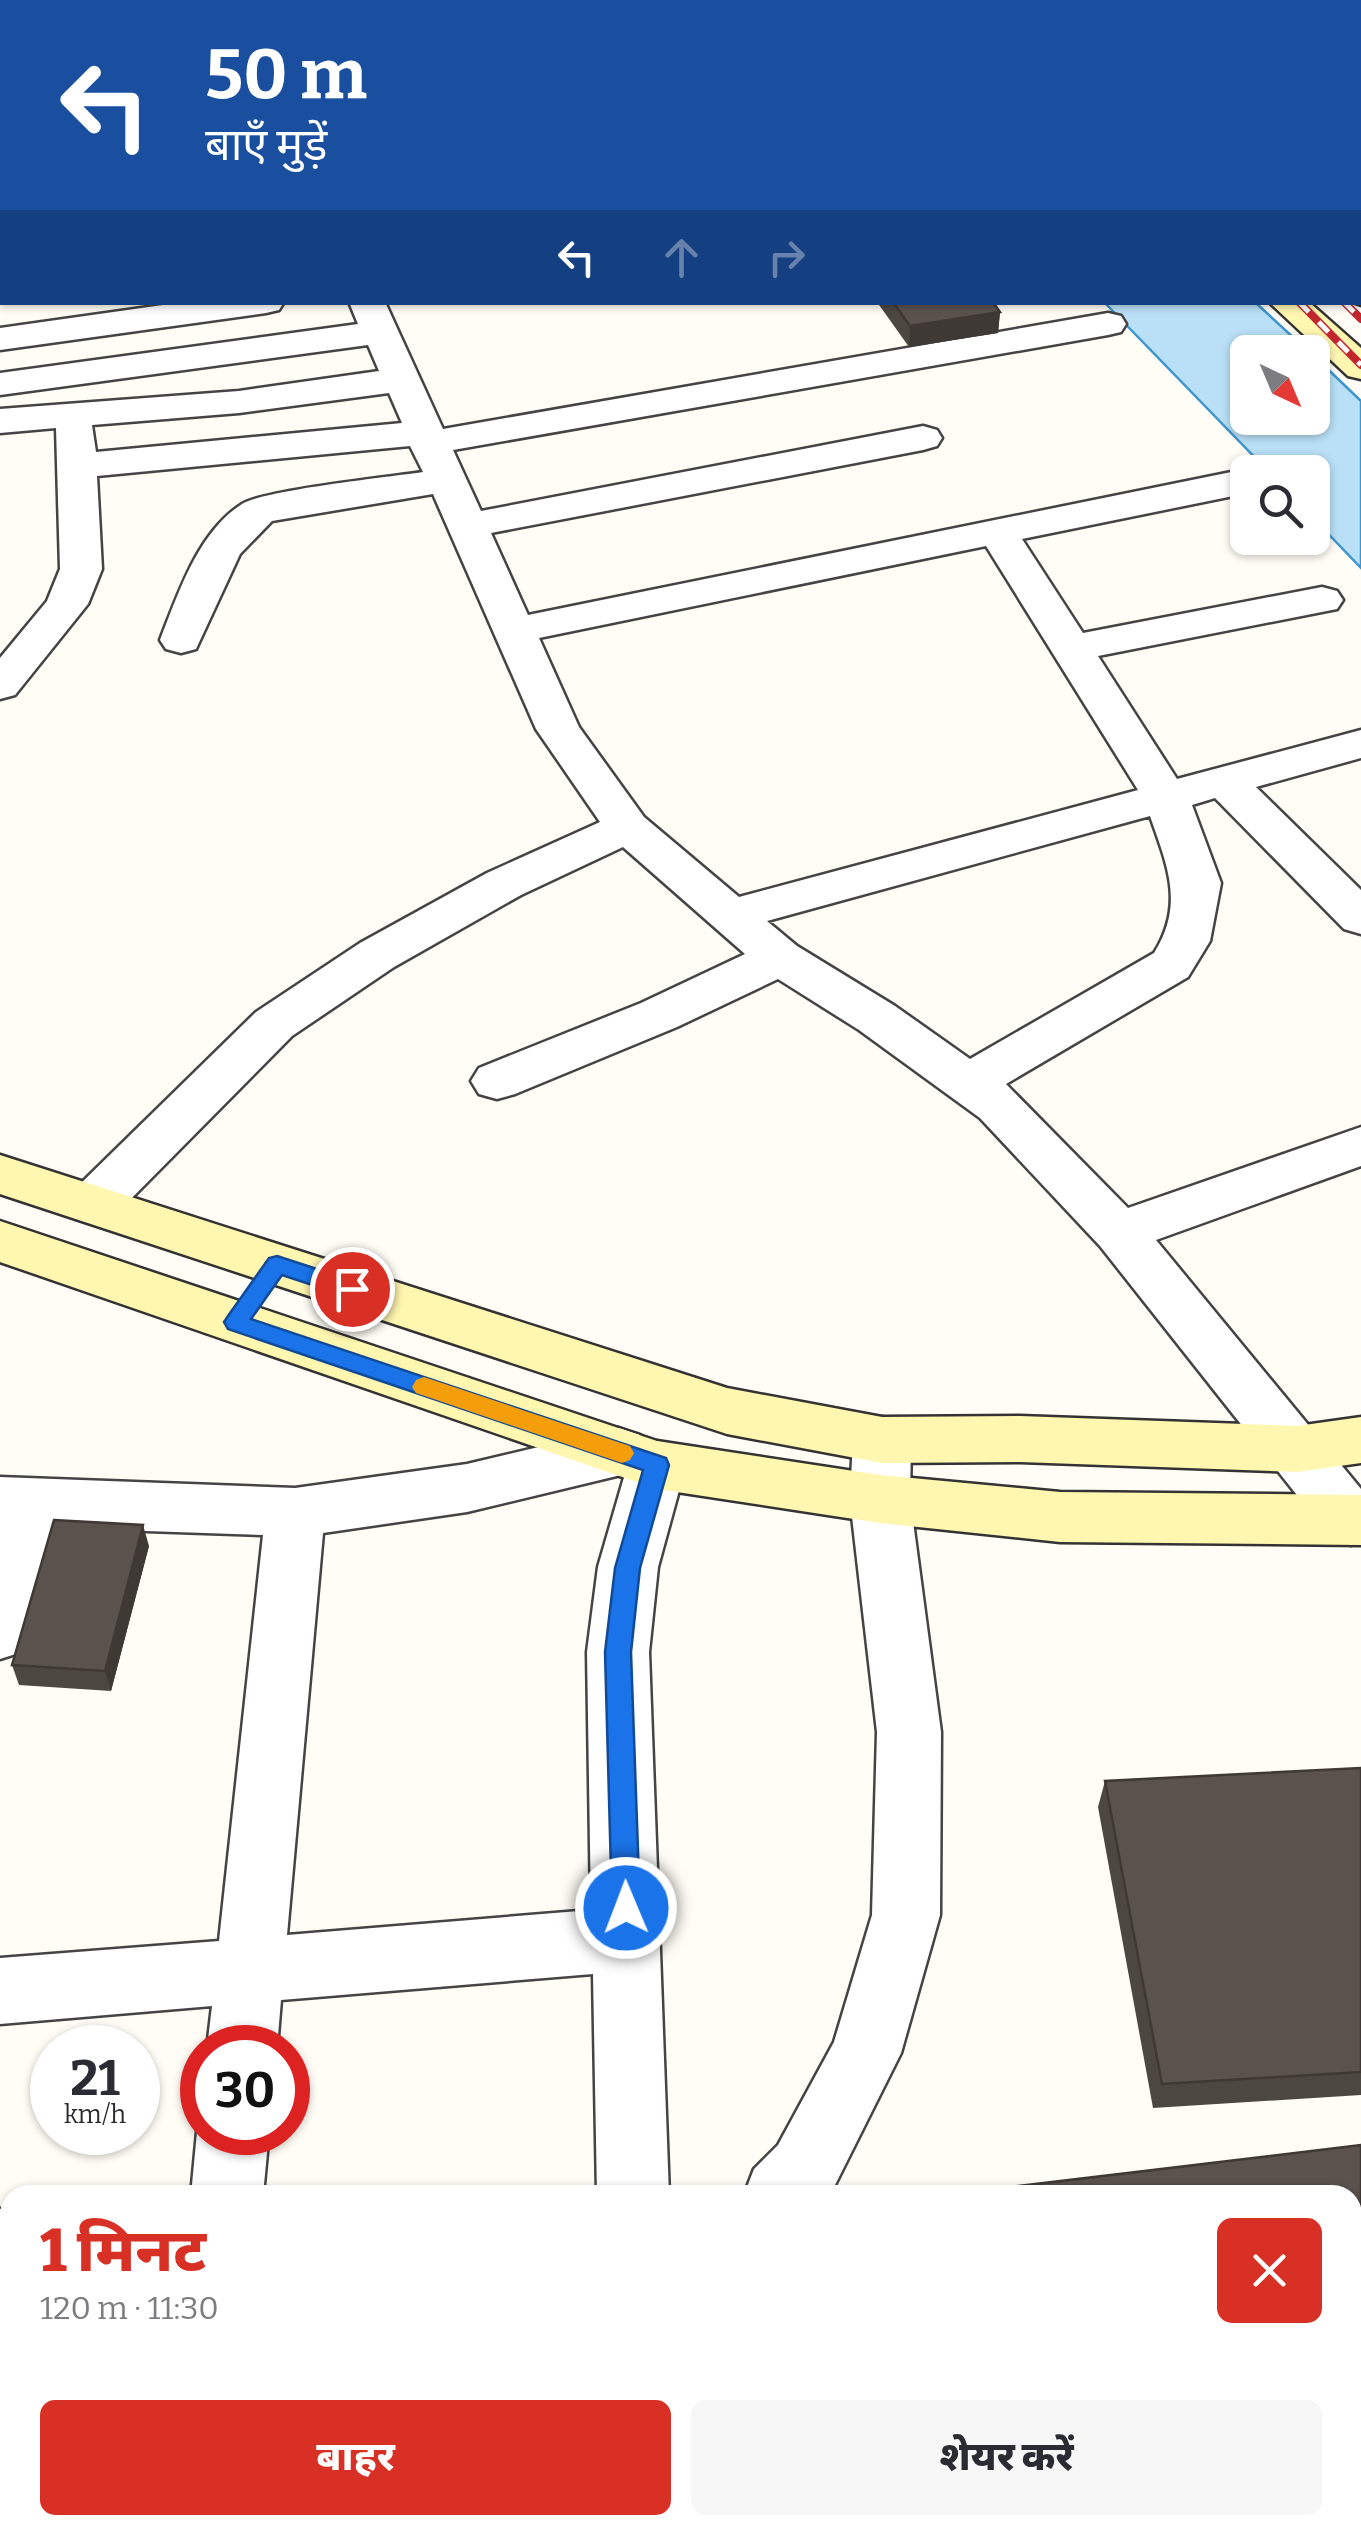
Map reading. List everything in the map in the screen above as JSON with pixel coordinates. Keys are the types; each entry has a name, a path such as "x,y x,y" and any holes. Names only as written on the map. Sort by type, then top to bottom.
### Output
{"street":[{"path":"0,339 244,305"},
{"path":"1291,305 1361,368"},
{"path":"0,384 373,317 558,729 628,827 780,958 876,1018 998,1105 1119,1232 1356,1520"},
{"path":"181,640 214,560 235,529 259,511 432,452 1108,324"},
{"path":"0,422 239,402 400,380"},
{"path":"0,686 68,604 81,569 74,416"},
{"path":"464,526 922,438"},
{"path":"78,466 432,452"},
{"path":"511,631 1230,484"},
{"path":"968,1082 1171,965 1186,941 1197,883 1166,797 998,531"},
{"path":"1071,648 1322,600"},
{"path":"730,915 1361,744"},
{"path":"1224,782 1361,918"},
{"path":"92,1204 274,1024 378,956 504,884 628,827"},
{"path":"497,1081 659,1015 780,958"},
{"path":"1119,1232 1361,1146"},
{"path":"0,1174 726,1411 881,1470 1060,1516 1356,1520"},
{"path":"0,1242 638,1458"},
{"path":"236,1322 277,1264"},
{"path":"0,1633 18,1502 295,1512 638,1458 881,1470 1020,1438 1297,1448 1361,1440"},
{"path":"633,2185 618,1652 638,1458"},
{"path":"790,2185 804,2171 866,2053 906,1915 909,1732 881,1470"},
{"path":"244,2025 295,1512"},
{"path":"0,1991 627,1939"},
{"path":"228,2185 231,2155"}],"water":[{"path":"1107,305 1258,305 1291,335 1230,335 1230,432"},
{"path":"1330,371 1361,401 1361,568 1330,536 1330,455 1253,455 1233,435 1330,435"}],"building":[{"path":"895,305 995,305 1000,312 910,326"},
{"path":"54,1520 143,1525 105,1671 12,1665"},
{"path":"1361,1768 1361,2072 1162,2084 1105,1781"},
{"path":"1361,2145 1361,2185 1027,2185"}],"railway":[{"path":"1302,305 1361,365"},
{"path":"1347,305 1361,319"}],"slow traffic":[{"path":"424,1387 622,1453"}],"route":[{"path":"352,1289 277,1264 236,1322 657,1465 628,1568 618,1652 626,1908"}]}
